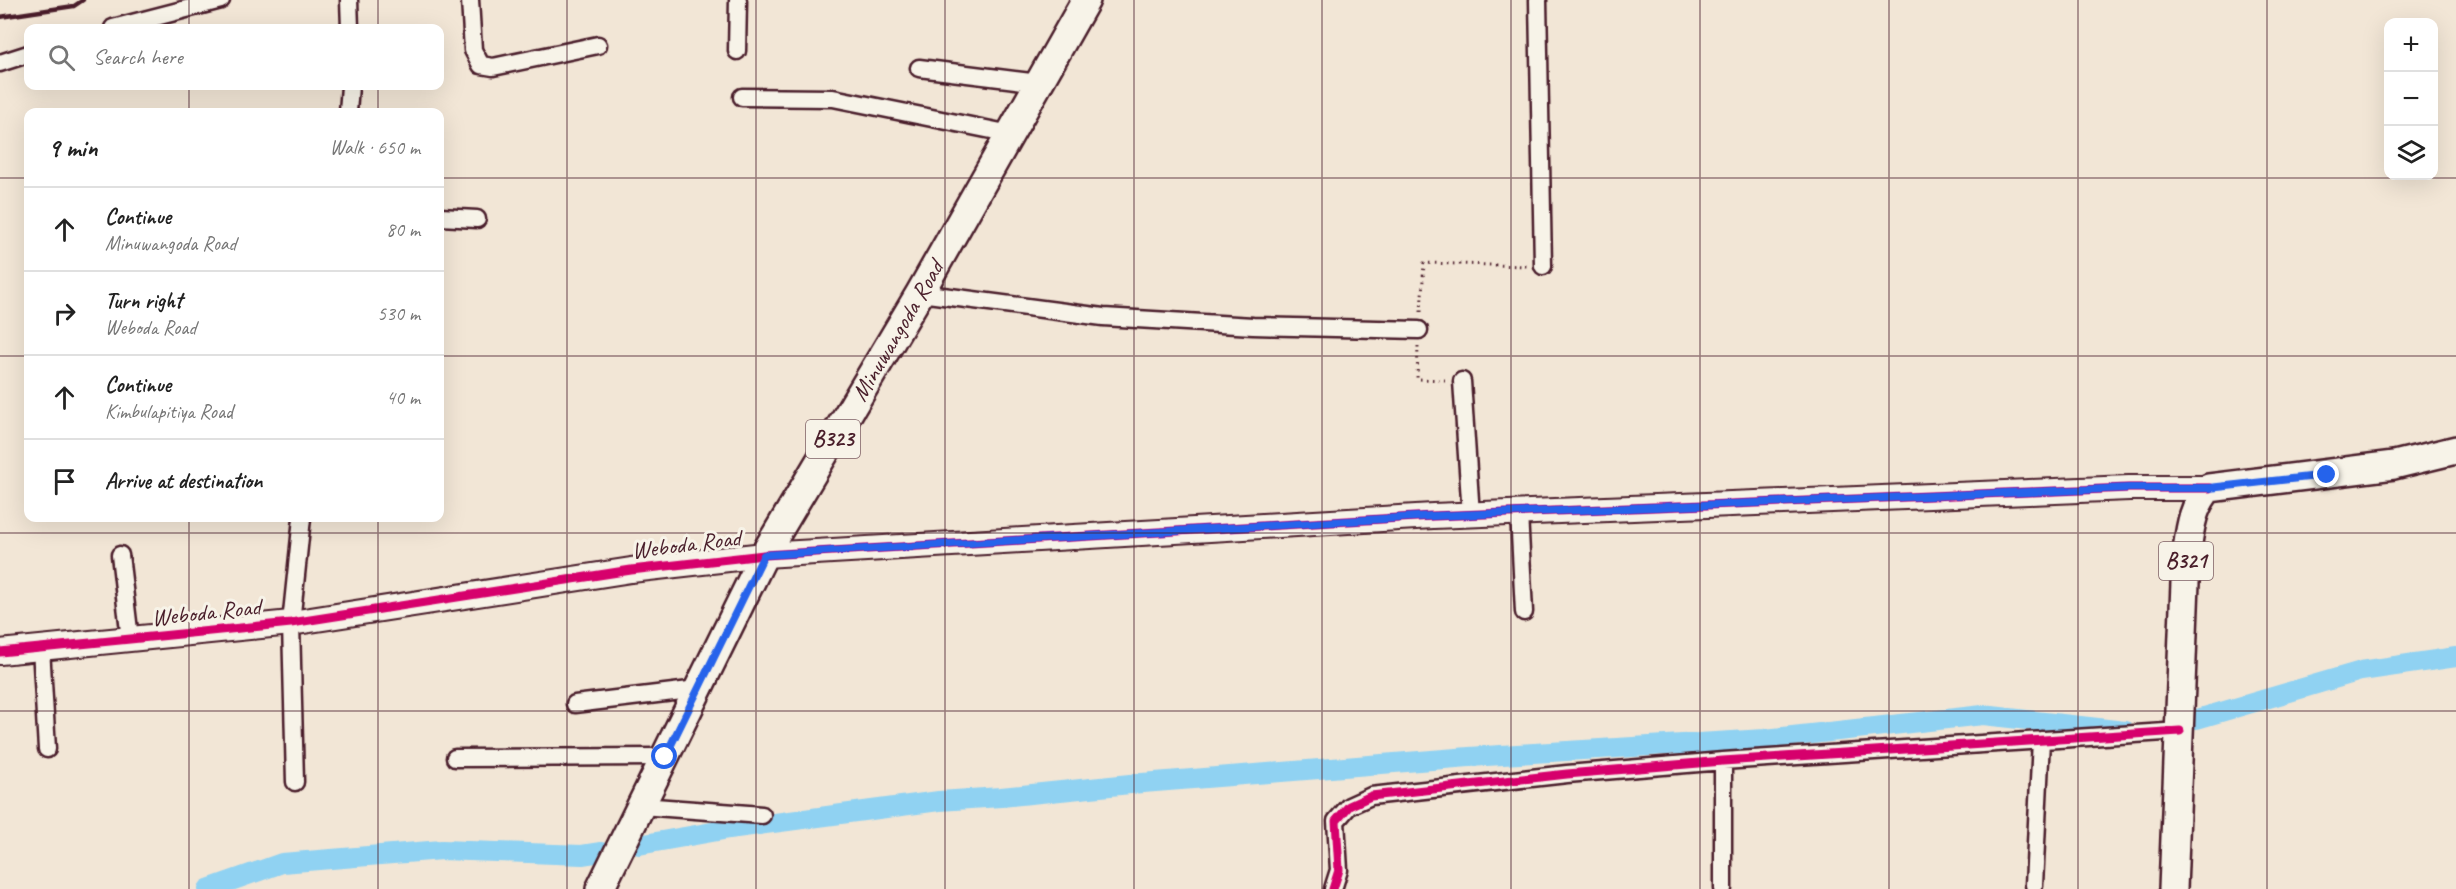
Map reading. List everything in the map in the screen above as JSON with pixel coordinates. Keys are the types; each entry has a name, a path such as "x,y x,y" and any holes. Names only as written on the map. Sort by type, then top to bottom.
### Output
{"main road":[{"name":"Minuwangoda Road","path":"600,889 764,555 920,293 1086,0"},
{"path":"2209,488 2394,465 2456,450"},
{"name":"B321","path":"2173,889 2186,557 2194,513 2199,499 2209,488"}],"street":[{"path":"128,24 221,0"},
{"path":"349,0 350,24"},
{"path":"470,0 473,50 481,64 493,67 598,45"},
{"path":"737,51 738,0"},
{"path":"1538,0 1543,266"},
{"path":"0,63 24,55"},
{"path":"919,68 1039,83"},
{"path":"348,108 350,90"},
{"path":"742,97 833,98 1011,134"},
{"path":"444,217 477,219"},
{"path":"920,293 1103,317 1252,327 1419,330"},
{"path":"1462,381 1472,515"},
{"name":"Weboda Road","path":"0,652 291,622 632,570 764,555 1472,515 2129,488 2209,488"},
{"path":"1519,513 1524,612"},
{"path":"295,782 291,622 302,522"},
{"path":"120,555 130,639"},
{"path":"40,648 47,749"},
{"path":"575,704 698,689"},
{"path":"1333,889 1338,870 1336,821 1348,806 1371,796 1567,774 1723,761 2180,731"},
{"path":"2034,885 2041,740"},
{"path":"455,758 665,757"},
{"path":"1723,761 1723,889"},
{"path":"641,806 762,815"}],"path":[{"path":"1462,381 1416,379 1424,263 1543,266"}],"waterway":[{"path":"2197,719 2361,671 2456,657"},
{"path":"639,845 729,829 939,801 1469,757 1765,739 1983,715 2125,731"},
{"path":"208,889 282,863 442,850 582,855 601,852"}],"railway":[{"path":"0,17 74,6 83,0"}],"cycle path":[{"path":"0,652 291,623 631,570 764,555 1433,516 2129,488 2209,488"},
{"path":"1333,889 1339,870 1336,821 1349,806 1371,796 1567,774 1723,761 2180,731"}],"route":[{"path":"665,757 764,555 1433,516 2129,488 2209,488 2228,484 2327,475"}]}
